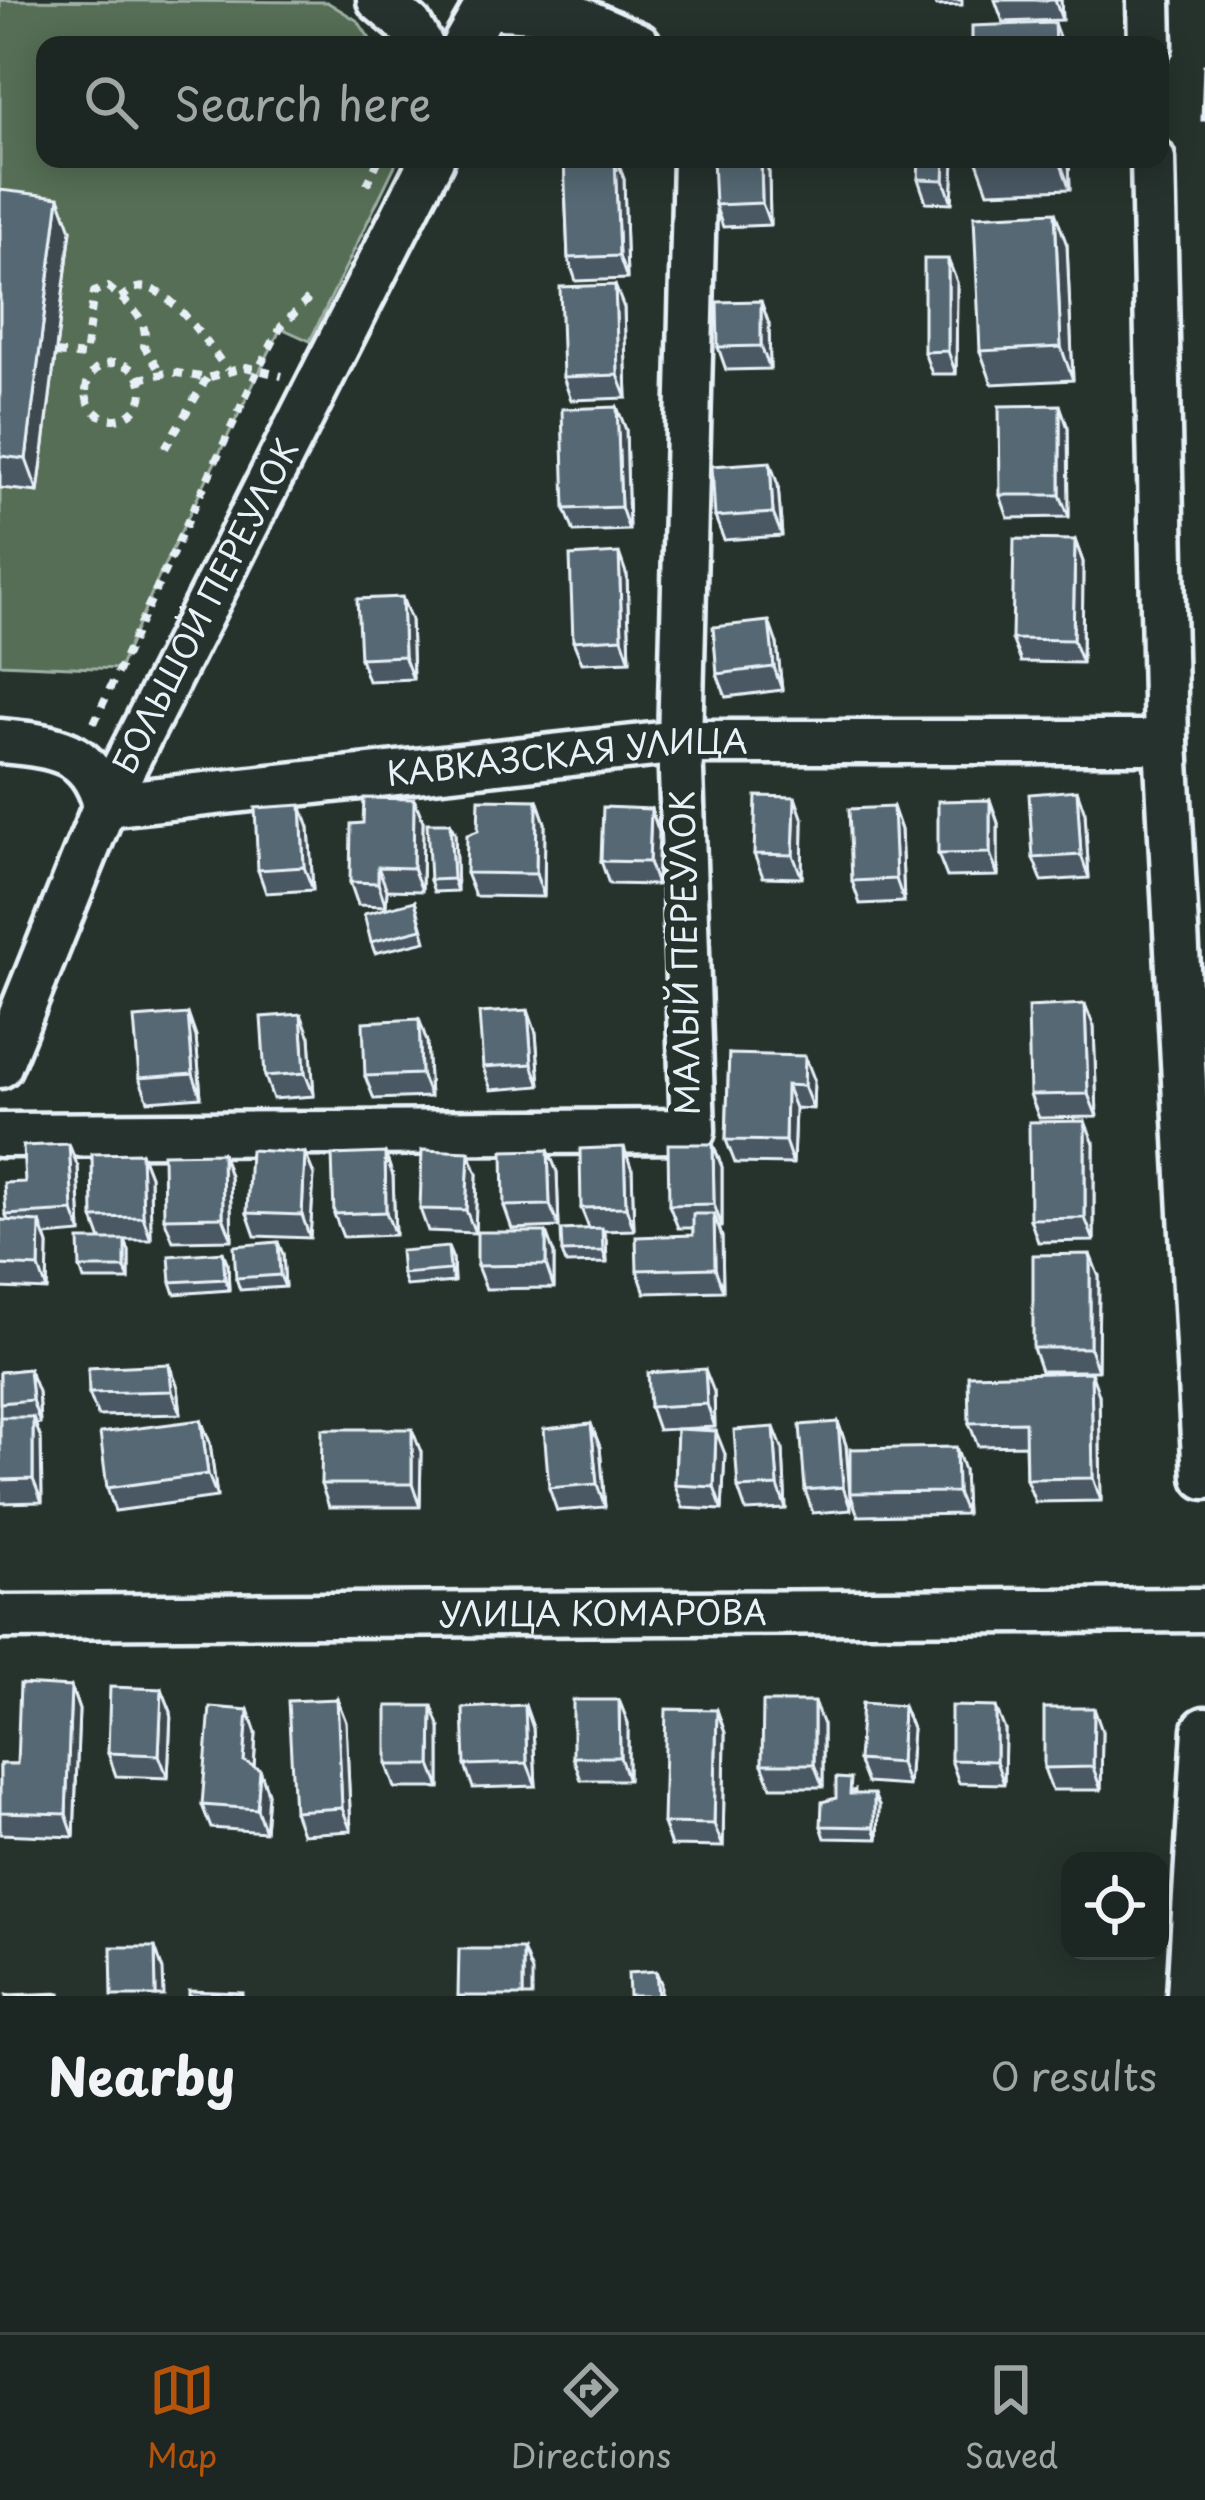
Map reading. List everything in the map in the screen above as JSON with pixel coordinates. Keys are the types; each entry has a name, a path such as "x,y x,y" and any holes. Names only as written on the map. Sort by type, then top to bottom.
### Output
{"street":[{"path":"379,0 416,36"},
{"path":"1149,0 1150,36"},
{"path":"469,36 488,4 565,12 619,36"},
{"name":"БОЛЬШОЙ ПЕРЕУЛОК","path":"0,1066 106,805 427,168"},
{"name":"МАЛЫЙ ПЕРЕУЛОК","path":"0,1135 693,1130 680,742 694,168"},
{"path":"1153,168 1166,742 1205,1477"},
{"path":"0,741 69,753 88,766 106,805"},
{"name":"КАВКАЗСКАЯ УЛИЦА","path":"106,805 680,742 1166,742"},
{"name":"УЛИЦА КОМАРОВА","path":"0,1616 1205,1610"},
{"path":"1190,1996 1205,1730"}],"path":[{"path":"361,198 375,168"},
{"path":"76,759 258,370 281,327 308,303 316,286"},
{"path":"93,373 85,356 94,292 108,287 141,317 144,346 161,373"},
{"path":"120,298 136,288 154,289 167,297 227,370"},
{"path":"56,353 85,356"},
{"path":"127,366 139,379 142,397 132,412 124,417 97,414 86,390 93,373 100,367 127,366"},
{"path":"139,379 161,373 207,378 227,370 258,370 318,384"},
{"path":"165,448 207,378"}],"green space":[{"path":"0,0 327,2 358,21 368,36 36,36 36,168 394,168 310,341 281,328 161,572 119,669 0,664"}],"building":[{"path":"1054,23 1055,36 972,36 972,26"},
{"path":"1204,65 1205,120 1202,120"},
{"path":"564,168 615,168 619,256 568,258"},
{"path":"713,168 761,168 762,203 715,205"},
{"path":"919,168 945,168 944,180 918,179"},
{"path":"0,190 59,197 26,459 0,456"},
{"path":"1055,212 1061,347 980,351 974,216"},
{"path":"924,259 948,259 948,351 924,352"},
{"path":"615,285 618,375 563,377 560,287"},
{"path":"761,301 761,346 718,347 717,302"},
{"path":"1060,405 1060,495 1000,495 999,406"},
{"path":"617,407 621,507 565,509 562,409"},
{"path":"770,462 773,513 715,517 712,466"},
{"path":"1014,539 1075,540 1073,640 1012,639"},
{"path":"619,553 622,638 573,641 570,556"},
{"path":"402,597 404,656 360,658 357,599"},
{"path":"769,621 774,667 717,674 713,627"},
{"path":"1077,790 1081,855 1033,858 1029,794"},
{"path":"756,796 795,797 793,855 754,854"},
{"path":"364,798 414,799 413,868 378,867 378,883 350,882 351,824 363,823"},
{"path":"479,799 537,800 536,874 466,873 467,835 478,831"},
{"path":"990,800 990,853 938,854 938,801"},
{"path":"301,805 304,867 258,870 255,808"},
{"path":"603,807 651,809 649,862 601,861"},
{"path":"893,807 896,879 852,881 849,809"},
{"path":"427,823 450,823 453,879 430,880"},
{"path":"415,901 422,929 371,942 364,914"},
{"path":"1085,1004 1088,1094 1030,1095 1028,1007"},
{"path":"528,1010 532,1064 483,1067 479,1013"},
{"path":"188,1014 193,1074 139,1078 134,1018"},
{"path":"301,1014 305,1073 265,1076 261,1017"},
{"path":"419,1019 421,1074 365,1076 363,1022"},
{"path":"729,1054 805,1056 804,1086 786,1085 785,1141 726,1140"},
{"path":"1085,1121 1085,1218 1030,1219 1029,1122"},
{"path":"69,1144 73,1211 6,1215 4,1183 25,1182 23,1146"},
{"path":"668,1144 713,1144 714,1204 669,1205"},
{"path":"624,1147 626,1207 581,1208 580,1149"},
{"path":"250,1150 305,1153 302,1215 247,1213"},
{"path":"422,1150 469,1152 466,1210 420,1209"},
{"path":"548,1150 550,1205 504,1206 503,1151"},
{"path":"141,1153 143,1217 93,1218 92,1154"},
{"path":"222,1153 223,1217 164,1218 163,1154"},
{"path":"385,1153 386,1212 334,1214 332,1155"},
{"path":"693,1214 714,1214 715,1268 637,1270 636,1237 693,1235"},
{"path":"0,1220 40,1222 39,1267 0,1265"},
{"path":"602,1228 603,1251 562,1252 561,1230"},
{"path":"477,1232 546,1232 546,1265 477,1266"},
{"path":"79,1240 125,1240 125,1268 80,1268"},
{"path":"278,1242 280,1275 236,1278 234,1246"},
{"path":"448,1247 450,1270 402,1274 400,1251"},
{"path":"223,1252 225,1279 171,1282 169,1256"},
{"path":"1090,1254 1090,1348 1033,1348 1033,1255"},
{"path":"169,1364 172,1391 89,1393 88,1368"},
{"path":"29,1369 32,1400 0,1403 0,1372"},
{"path":"705,1369 707,1404 650,1407 648,1373"},
{"path":"1091,1372 1093,1478 1026,1479 1025,1422 969,1423 968,1375"},
{"path":"0,1417 33,1417 33,1479 0,1480"},
{"path":"201,1420 208,1474 107,1488 100,1433"},
{"path":"838,1422 843,1487 805,1490 800,1425"},
{"path":"591,1424 597,1484 549,1488 544,1429"},
{"path":"774,1427 778,1486 738,1488 734,1430"},
{"path":"322,1429 412,1429 412,1484 321,1484"},
{"path":"677,1429 716,1431 714,1487 675,1485"},
{"path":"956,1447 957,1492 850,1493 850,1449"},
{"path":"20,1684 71,1687 66,1814 0,1812 0,1764 17,1764"},
{"path":"110,1687 162,1689 159,1755 108,1753"},
{"path":"337,1699 342,1808 294,1811 288,1701"},
{"path":"573,1700 619,1700 620,1757 573,1757"},
{"path":"763,1702 814,1702 814,1764 762,1764"},
{"path":"862,1703 903,1706 900,1763 858,1760"},
{"path":"525,1705 527,1763 465,1765 463,1708"},
{"path":"387,1706 432,1706 431,1765 387,1765"},
{"path":"951,1706 996,1707 996,1761 951,1760"},
{"path":"210,1707 248,1710 244,1761 260,1770 257,1809 202,1805"},
{"path":"1044,1708 1094,1708 1093,1767 1044,1768"},
{"path":"666,1709 717,1710 714,1824 663,1823"},
{"path":"836,1778 851,1779 850,1794 874,1794 874,1827 821,1826 822,1802 836,1798"},
{"path":"111,1947 155,1947 156,1996 112,1996"},
{"path":"459,1949 523,1949 523,1996 458,1996"},
{"path":"656,1971 658,1996 629,1996 628,1973"},
{"path":"189,1991 243,1993 243,1996 189,1996"},
{"path":"7,1995 61,1996 7,1996"}]}
